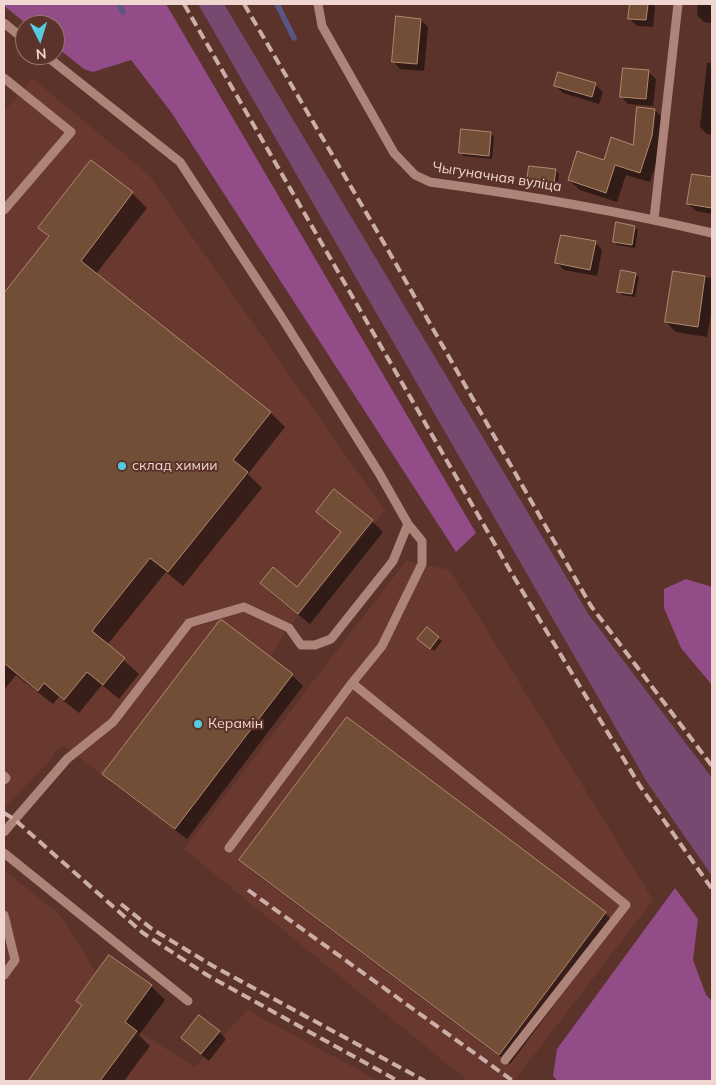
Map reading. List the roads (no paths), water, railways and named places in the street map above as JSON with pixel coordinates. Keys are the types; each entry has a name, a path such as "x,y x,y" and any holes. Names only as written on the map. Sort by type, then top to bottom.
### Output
{"street":[{"name":"Чыгуначная вуліца","path":"318,4 322,26 394,153 415,176 430,182 536,197 712,233"},
{"path":"654,220 678,4"},
{"path":"4,23 15,32"},
{"path":"58,65 180,162 282,318 379,473 408,524 422,541 422,564 382,646 352,683 229,848"},
{"path":"4,78 71,132 4,210"},
{"path":"4,832 67,759 113,722 189,623 244,607 288,628 301,645 315,645 331,639 393,561 408,524"},
{"path":"352,683 626,905 505,1060"},
{"path":"4,776 6,778 4,780"},
{"path":"4,853 188,1001"},
{"path":"4,915 15,960 4,975"}],"waterway":[{"path":"119,4 123,12"},
{"path":"277,4 294,38"}],"railway":[{"path":"184,4 512,574 640,786 712,889"},
{"path":"244,4 388,250 591,606 712,766"},
{"path":"4,813 14,819 143,933 207,975 398,1081"},
{"path":"248,890 513,1081"},
{"path":"121,904 152,929 213,966 425,1081"}],"place":[{"name":"склад химии","path":"122,466"},
{"name":"Керамін","path":"198,724"}]}
